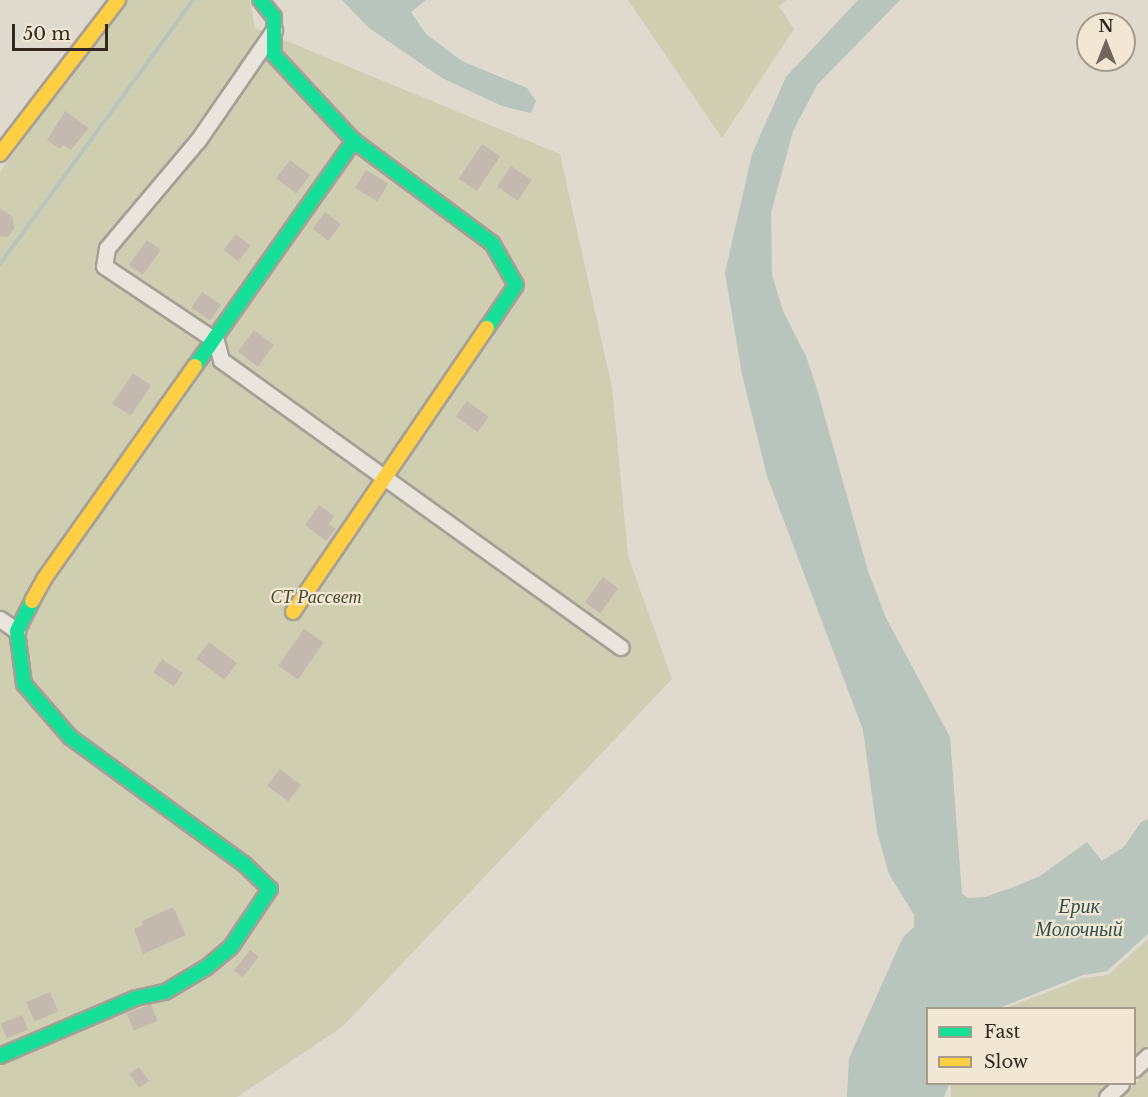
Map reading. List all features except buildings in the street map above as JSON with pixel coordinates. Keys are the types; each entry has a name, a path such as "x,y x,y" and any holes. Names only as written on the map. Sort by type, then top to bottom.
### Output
{"street":[{"path":"0,154 118,0"},
{"path":"260,0 274,16 274,55 354,141 492,243 516,285 293,612"},
{"path":"274,30 198,140 107,248 104,266 216,341 221,360 621,647"},
{"path":"0,1056 136,999 165,992 207,967 231,947 270,889 244,864 70,737 24,684 17,631 44,579 216,341 354,141"},
{"path":"0,619 17,631"},
{"path":"1136,1067 1148,1056"},
{"path":"1107,1097 1118,1085"}],"green space":[{"name":"СТ Рассвет","path":"126,0 250,0 255,28 560,154 612,387 628,556 672,679 342,1027 237,1097 0,1097 0,172"},
{"path":"628,0 787,0 779,6 794,29 722,138"},
{"path":"1148,939 1148,1055 1136,1067 1136,1007 1009,1007 1084,978 1108,975"},
{"path":"1148,1071 1148,1097 1120,1097 1133,1085 1136,1085 1136,1082"},
{"path":"951,1085 1118,1085 1118,1097 951,1097"}],"water":[{"path":"342,0 426,0 411,12 426,34 462,61 527,88 536,101 531,113 502,106 442,78 369,28"},
{"name":"Ерик Молочный","path":"858,0 900,0 817,85 793,131 771,213 772,275 783,311 806,356 817,389 868,571 886,618 950,737 962,894 968,898 985,897 1040,876 1087,842 1102,861 1124,847 1141,822 1148,819 1148,934 1107,971 1083,975 1002,1007 926,1007 926,1085 949,1085 944,1097 847,1097 849,1058 903,937 914,927 914,915 889,874 877,832 863,730 767,476 742,374 725,273 752,154 786,77"}],"waterway":[{"path":"0,264 193,0"}],"traffic: fast":[{"path":"195,366 354,141 274,55 274,17 260,0"},
{"path":"354,141 492,243 516,285 487,328"},
{"path":"0,1056 136,998 165,992 207,967 231,947 270,889 244,864 70,737 24,684 17,631 32,601"}],"traffic: slow":[{"path":"0,154 118,0"},
{"path":"293,612 487,328"},
{"path":"32,601 44,579 195,366"}]}
